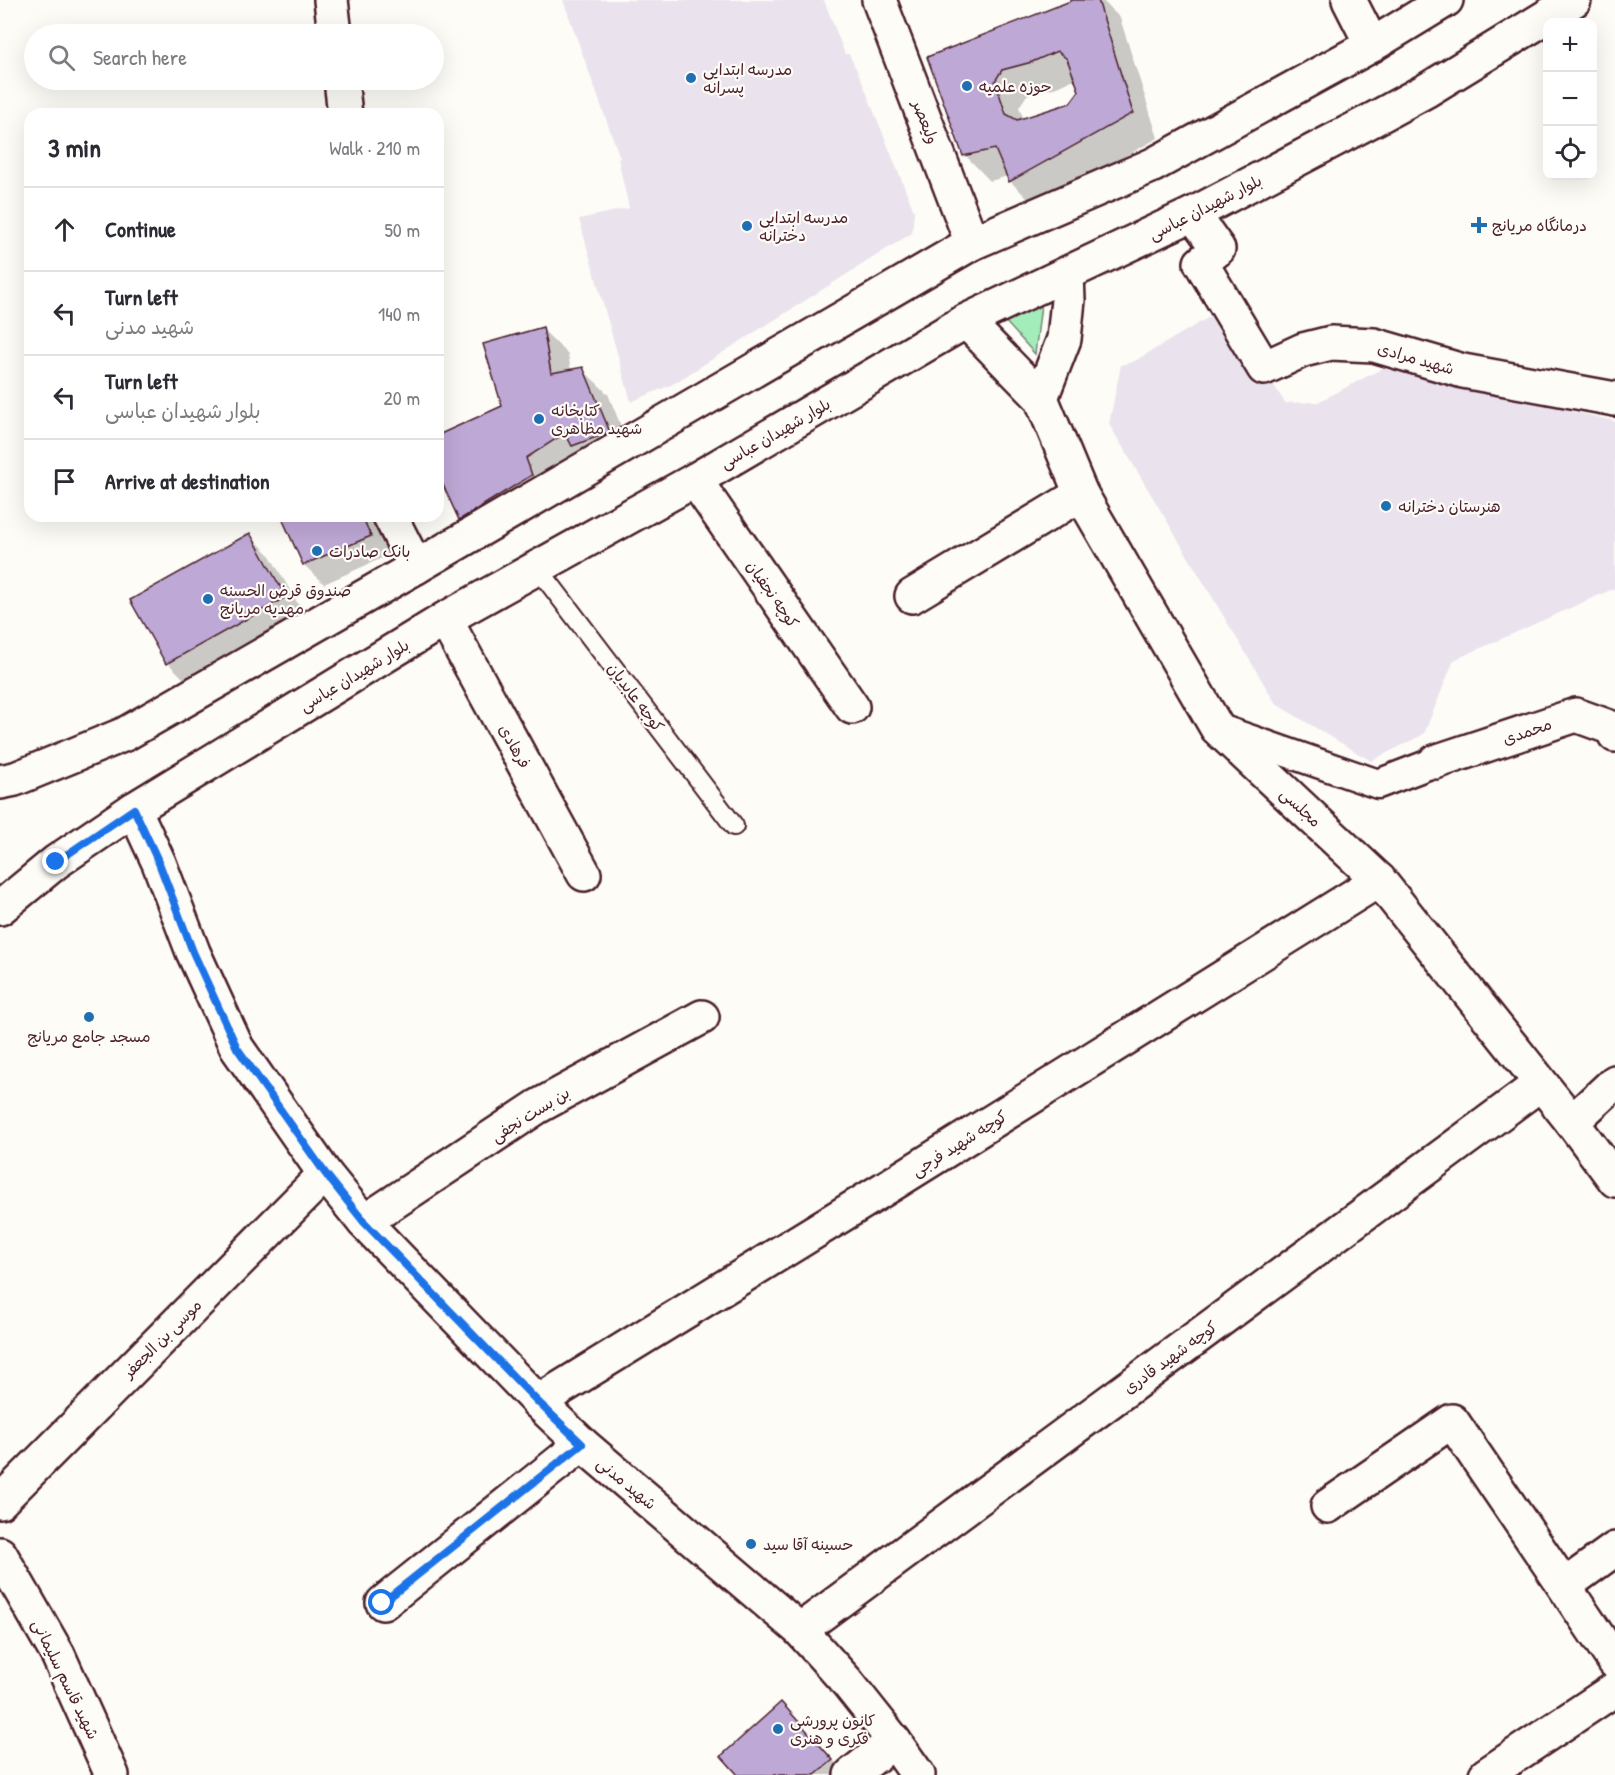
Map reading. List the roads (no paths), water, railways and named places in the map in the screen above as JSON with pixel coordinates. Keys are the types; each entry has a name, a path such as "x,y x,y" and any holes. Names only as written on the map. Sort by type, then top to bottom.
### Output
{"street":[{"path":"331,0 334,24"},
{"name":"ولیعصر","path":"879,0 972,243"},
{"path":"1349,0 1372,45"},
{"path":"0,782 15,779 125,734 972,243 1153,165 1372,45 1446,0"},
{"name":"بلوار شهیدان عباسی","path":"0,908 56,862 134,809 445,619 695,480 966,321 1193,214 1427,90 1574,0"},
{"path":"341,90 344,108"},
{"name":"شهید مرادی","path":"1193,214 1218,249 1201,263 1264,368 1303,350 1331,343 1374,345 1463,371 1615,399"},
{"path":"966,321 1041,398 1064,339 1068,300 1067,274"},
{"name":"مجلسی","path":"1041,398 1081,494 1217,728 1379,880 1572,1122 1615,1180"},
{"name":"کوچه نجفیان","path":"695,480 852,707"},
{"path":"912,596 1081,494"},
{"path":"393,522 416,567"},
{"name":"فرهادی","path":"445,619 584,874"},
{"name":"محمدی","path":"1435,762 1576,714 1612,728 1615,735"},
{"path":"1217,728 1378,784 1435,762"},
{"name":"شهید مدنی","path":"134,809 159,863 193,952 237,1048 325,1173 364,1222 538,1402 582,1444 800,1630 847,1682 918,1775"},
{"name":"کوچه شهید فرجی","path":"538,1402 897,1182 1379,880"},
{"name":"بن بست نجفی","path":"364,1222 537,1107 702,1017"},
{"path":"1572,1122 1615,1082"},
{"name":"کوچه شهید قادری","path":"800,1630 1540,1084"},
{"name":"موسی بن الجعفر","path":"0,1503 325,1173"},
{"path":"1328,1506 1452,1421 1615,1662"},
{"path":"382,1603 582,1444"},
{"path":"1564,1586 1615,1549"},
{"name":"شهید قاسم سلیمانی","path":"0,1554 58,1655 112,1775"},
{"path":"1486,1775 1615,1689"},
{"path":"850,1775 894,1741"}],"lane":[{"name":"کوجه عابدیان","path":"537,567 734,826"}],"place":[{"name":"مدرسه ابتدایی پسرانه","path":"691,78"},
{"name":"حوزه علمیه","path":"967,86"},
{"name":"درمانگاه مریانج","path":"1479,225"},
{"name":"مدرسه ابتدایی دخترانه","path":"747,226"},
{"name":"کتابخانه شهید مظاهری","path":"539,419"},
{"name":"هنرستان دخترانه","path":"1386,506"},
{"name":"بانک صادرات","path":"317,551"},
{"name":"صندوق قرض الحسنه مهدیه مریانج","path":"208,599"},
{"name":"مسجد جامع مریانج","path":"89,1017"},
{"name":"حسینه آقا سید","path":"751,1544"},
{"name":"کانون پرورشی فکری و هنری","path":"778,1729"}]}
